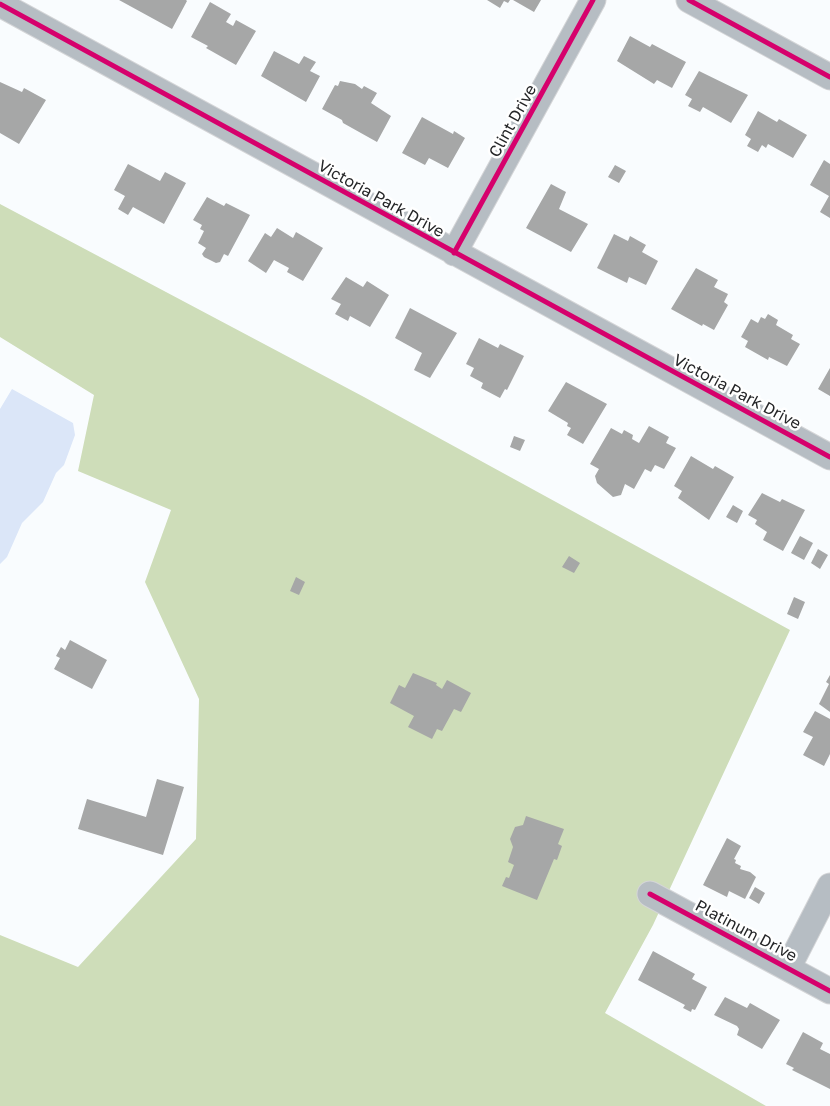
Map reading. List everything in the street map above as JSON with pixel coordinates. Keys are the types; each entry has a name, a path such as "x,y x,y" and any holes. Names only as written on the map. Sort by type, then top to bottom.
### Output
{"street":[{"name":"Clint Drive","path":"454,253 593,0"},
{"path":"689,0 830,77"},
{"name":"Victoria Park Drive","path":"0,4 830,457"},
{"path":"788,968 830,886"},
{"name":"Platinum Drive","path":"650,894 830,991"}],"green space":[{"path":"0,204 364,397 790,630 653,925 605,1013 766,1106 0,1106 0,935 78,967 196,839 199,699 145,582 171,510 78,471 94,395 0,337"}],"water":[{"path":"12,389 73,423 75,435 64,465 56,473 43,502 22,523 7,557 0,564 0,409"}],"building":[{"path":"119,0 186,0 187,1 172,29"},
{"path":"487,0 510,0 508,3 504,1 500,8"},
{"path":"513,0 541,0 534,12"},
{"path":"210,2 231,14 226,22 233,26 236,20 256,31 236,65 191,37"},
{"path":"630,36 650,47 652,44 686,62 672,88 657,80 654,84 617,61"},
{"path":"274,51 299,64 304,56 316,62 310,71 320,76 306,102 261,76"},
{"path":"699,71 748,95 731,123 703,107 700,112 688,106 692,99 685,95"},
{"path":"340,81 355,84 362,89 364,86 377,93 371,103 391,116 377,142 322,109 335,85 338,86"},
{"path":"0,82 22,92 24,88 46,100 19,144 0,133"},
{"path":"758,111 777,122 779,119 807,135 793,158 768,144 766,148 762,145 758,152 747,146 751,139 745,135"},
{"path":"422,117 453,134 454,131 465,138 448,168 429,158 425,165 402,153"},
{"path":"824,160 830,164 830,218 820,212 829,196 810,185"},
{"path":"128,164 160,181 165,172 186,183 164,224 133,207 128,215 118,209 125,196 114,190"},
{"path":"615,165 626,171 619,183 608,177"},
{"path":"551,184 566,192 559,209 588,224 571,252 526,228"},
{"path":"207,197 224,206 226,203 250,215 228,256 224,254 220,262 216,263 202,254 206,248 198,243 204,231 200,229 202,225 193,220"},
{"path":"277,228 293,238 296,232 323,248 303,281 287,272 289,268 274,260 266,273 248,261 265,233 271,237"},
{"path":"614,234 628,241 630,236 646,245 642,252 658,261 646,285 629,277 627,283 597,268"},
{"path":"696,268 718,280 714,287 728,294 724,302 728,305 714,330 703,324 702,326 671,309"},
{"path":"346,277 363,287 367,281 389,295 370,327 350,316 348,321 335,314 341,304 331,299"},
{"path":"410,308 457,333 430,378 414,370 422,353 395,338"},
{"path":"768,314 778,320 776,325 793,335 791,339 800,344 787,366 769,357 768,360 745,347 748,341 741,337 751,319 758,323 761,317 765,319"},
{"path":"479,338 498,348 500,344 524,356 507,390 505,389 500,398 481,388 483,383 470,376 474,368 466,364"},
{"path":"830,368 830,396 818,389"},
{"path":"566,382 607,404 583,444 567,435 571,428 567,426 568,423 548,411"},
{"path":"649,426 669,437 666,443 676,448 664,469 655,465 651,472 645,469 634,489 625,484 621,495 613,497 597,483 595,476 599,469 590,464 611,428 622,434 624,430 633,435 632,439 639,443"},
{"path":"514,436 525,440 520,451 510,447"},
{"path":"691,456 713,469 715,466 734,477 709,520 678,498 682,491 674,486"},
{"path":"762,493 780,502 782,499 805,510 783,551 763,540 767,532 755,524 757,520 748,515"},
{"path":"733,505 743,511 737,523 726,517"},
{"path":"800,536 813,543 804,560 791,553"},
{"path":"818,549 828,555 820,569 811,563"},
{"path":"569,556 580,563 574,573 562,567"},
{"path":"296,577 305,582 299,595 290,591"},
{"path":"794,597 805,602 798,619 787,614"},
{"path":"70,640 107,660 92,689 54,669 60,658 56,656 61,647 65,650"},
{"path":"413,673 437,683 436,685 442,689 447,680 471,693 461,712 454,709 442,731 437,729 432,739 408,727 414,716 390,703 399,685 405,688"},
{"path":"830,675 830,712 819,704 829,684 826,682"},
{"path":"815,711 830,719 830,754 824,766 803,755 813,737 803,732"},
{"path":"157,779 184,787 163,855 78,829 87,799 146,817"},
{"path":"526,816 564,829 558,844 562,846 557,860 554,859 537,900 502,886 506,877 509,878 514,865 508,862 513,847 510,839 515,827 523,825"},
{"path":"727,838 741,846 734,859 736,860 735,863 741,866 740,869 750,872 756,877 745,899 729,891 727,897 703,885"},
{"path":"755,887 765,893 759,904 749,898"},
{"path":"653,951 695,974 692,979 707,987 695,1010 692,1009 691,1012 683,1008 685,1005 638,980"},
{"path":"725,997 747,1008 750,1003 780,1020 762,1049 737,1035 739,1029 737,1026 714,1015"},
{"path":"803,1032 823,1043 820,1049 830,1054 830,1089 792,1070 794,1068 786,1064"}],"cycle path":[{"path":"454,253 593,0"},
{"path":"689,0 830,77"},
{"path":"0,4 830,457"},
{"path":"650,894 830,991"}]}
